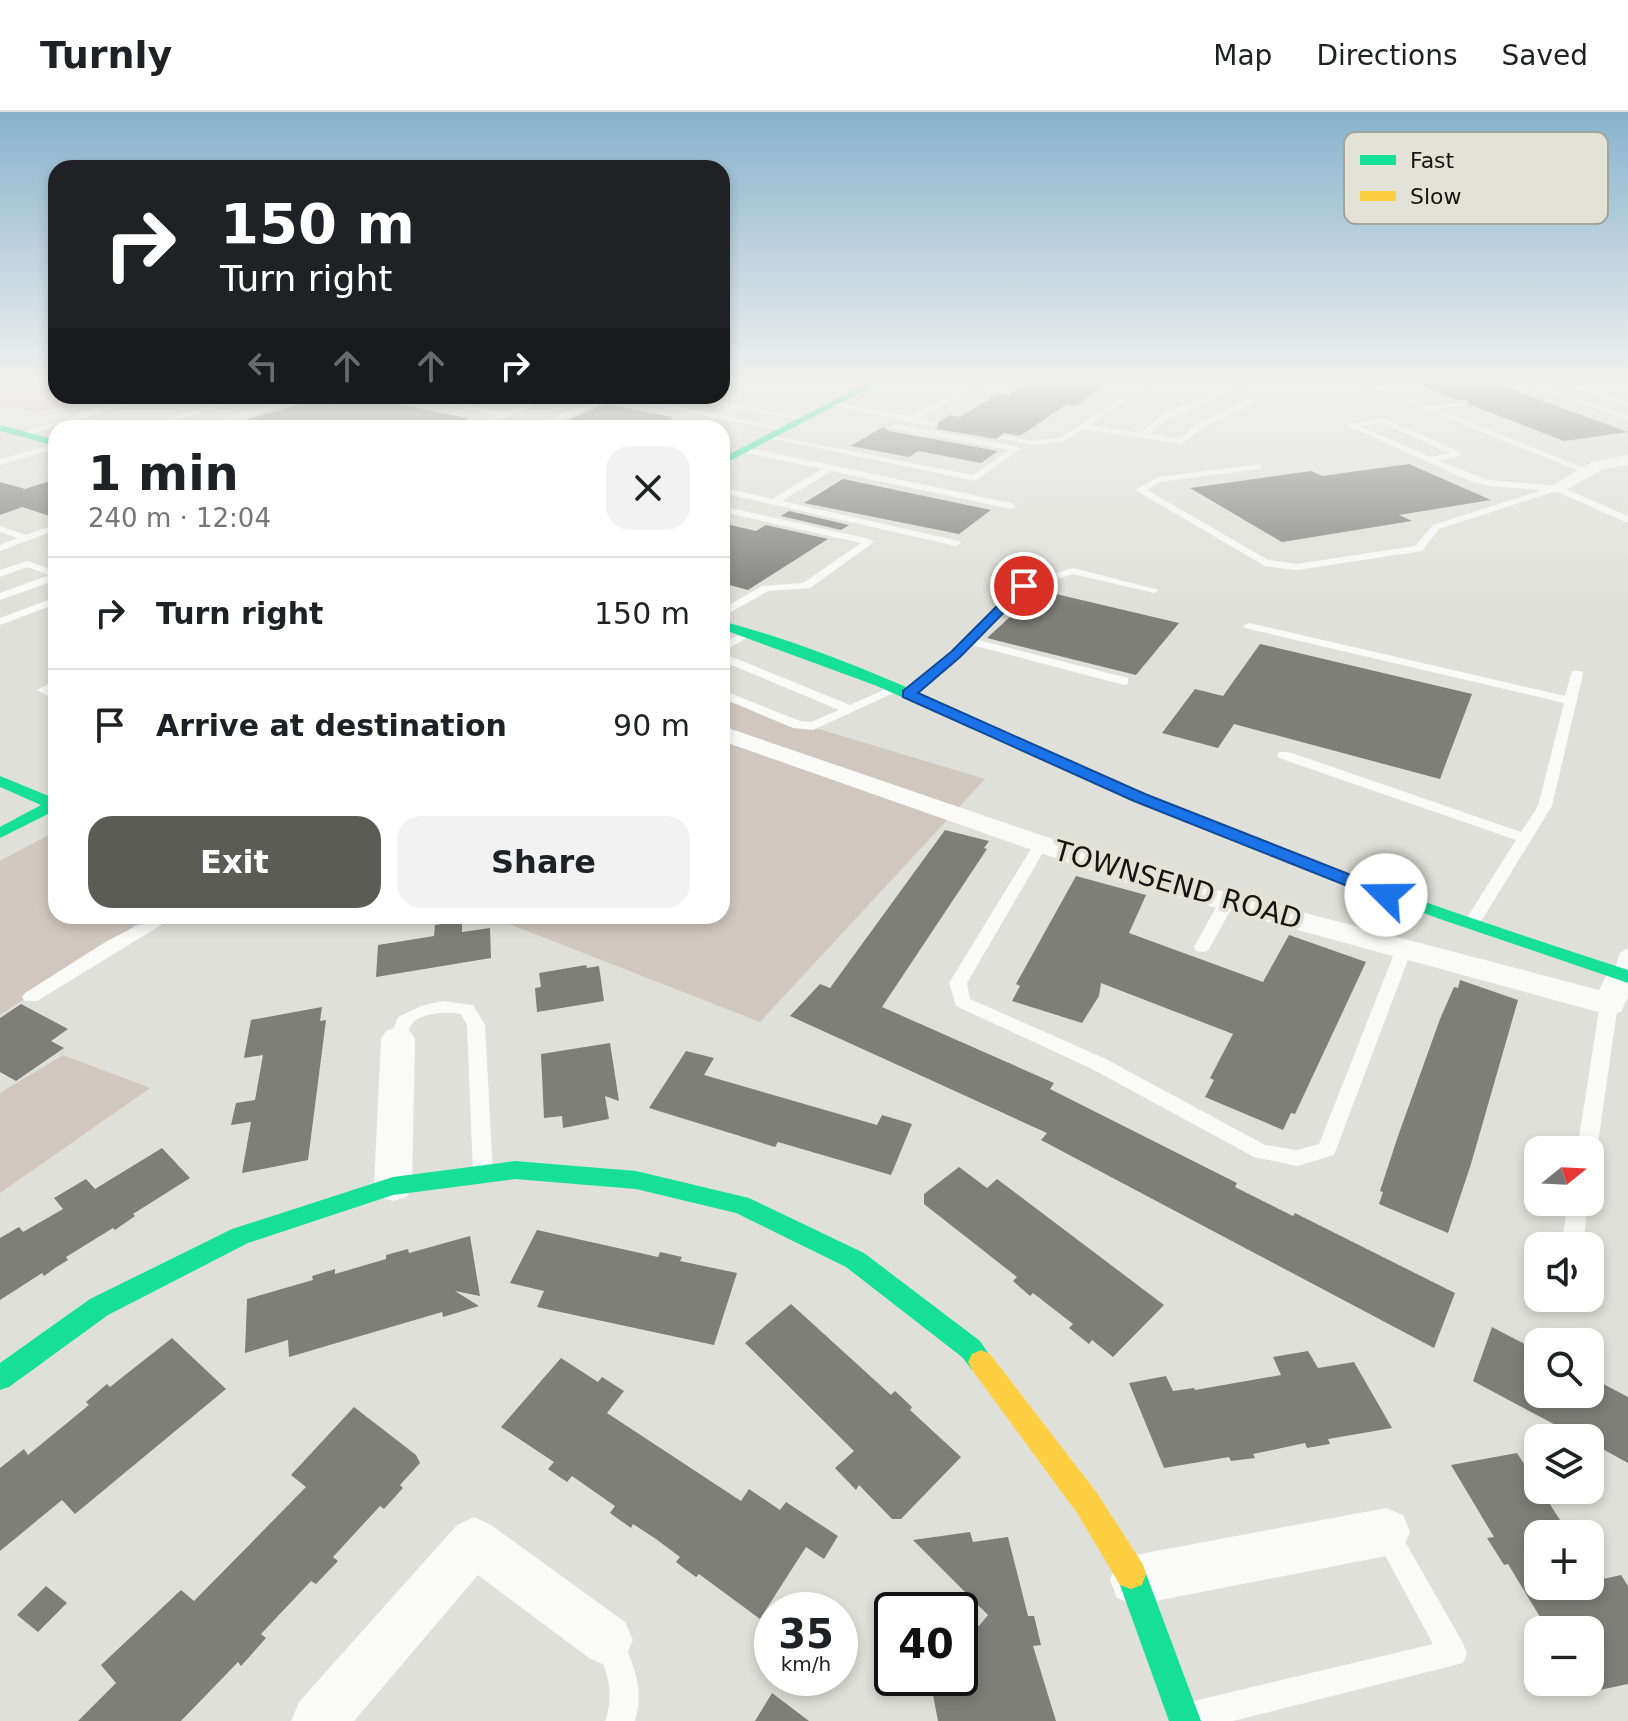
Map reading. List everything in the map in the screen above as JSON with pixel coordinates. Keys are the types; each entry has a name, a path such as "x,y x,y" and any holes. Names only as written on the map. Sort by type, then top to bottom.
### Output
{"street":[{"path":"1556,488 1598,465 1628,460"},
{"name":"TOWNSEND ROAD","path":"730,627 902,691 1139,797 1386,895 1471,924 1626,968 1609,1004 1139,878 730,741"},
{"path":"0,781 48,802"},
{"path":"0,833 48,809"},
{"path":"393,1186 398,1039"},
{"path":"0,1378 99,1307 240,1236 393,1186 515,1170 636,1180 741,1205 855,1260 971,1349 1087,1503 1135,1580 1185,1720"},
{"path":"1135,1580 1386,1532"},
{"path":"318,1721 474,1542 607,1640"}],"lane":[{"path":"778,457 1011,506"},
{"path":"883,457 975,478 1005,457"},
{"path":"1423,457 1489,483 1556,488 1628,520"},
{"path":"1431,460 1444,457"},
{"path":"1552,457 1587,471"},
{"path":"1258,466 1158,480 1140,490 1265,563 1297,567 1418,549 1436,527 1556,488"},
{"path":"773,502 829,468"},
{"path":"730,492 956,543"},
{"path":"730,511 869,542 806,586 766,588 730,609"},
{"path":"0,529 26,538"},
{"path":"0,548 48,530"},
{"path":"0,574 27,564 48,572"},
{"path":"730,697 798,725 813,726 849,709 902,691 969,641 1024,586 1073,571 1154,590"},
{"path":"0,597 48,578"},
{"path":"0,622 48,603"},
{"path":"1249,626 1571,701"},
{"path":"730,644 750,633"},
{"path":"969,641 1124,681"},
{"path":"730,660 849,709"},
{"path":"1471,924 1545,806 1577,674"},
{"path":"1284,755 1525,838"},
{"path":"1041,844 958,983 962,1002 1099,1064 1261,1152 1297,1158 1327,1150 1404,949"},
{"path":"1202,947 1227,902"},
{"path":"31,997 113,945 153,924"},
{"path":"1589,1136 1609,1004"},
{"path":"398,1039 404,1021 423,1009 448,1006 467,1009 472,1017 476,1025 483,1175"},
{"path":"1185,1720 1453,1653 1386,1532"},
{"path":"607,1640 624,1674 624,1712 620,1721"}],"shaded area":[{"path":"730,702 985,779 760,1022 509,924 730,924"},
{"path":"48,835 48,924 137,924 0,1015 0,861"},
{"path":"63,1055 150,1088 0,1193 0,1093"}],"building":[{"path":"950,457 989,457 981,463"},
{"path":"1409,464 1491,500 1399,515 1412,521 1282,542 1190,488 1311,471 1322,476"},
{"path":"843,479 991,510 959,534 804,503"},
{"path":"0,482 25,489 48,482 48,515 22,507 0,515"},
{"path":"789,511 849,525 841,530 781,516"},
{"path":"730,525 756,531 766,525 828,539 748,590 730,585"},
{"path":"1039,590 1179,623 1136,675 987,638"},
{"path":"1260,644 1472,694 1440,779 1234,724 1218,748 1162,733 1195,689 1223,696"},
{"path":"945,830 989,841 984,848 987,849 882,1007 1054,1083 1050,1089 1237,1183 1235,1187 1293,1216 1295,1213 1455,1293 1434,1348 1041,1140 1047,1133 790,1016 820,984 830,988"},
{"path":"1076,876 1146,895 1129,933 1263,982 1289,935 1366,962 1295,1114 1291,1113 1283,1130 1205,1097 1214,1080 1210,1078 1233,1034 1101,983 1099,996 1082,1023 1012,1001 1020,986 1016,984"},
{"path":"462,924 462,932 490,928 491,958 376,977 378,945 434,936 435,925"},
{"path":"586,965 587,968 599,966 604,1001 537,1012 535,988 541,987 539,973"},
{"path":"1460,980 1518,1000 1448,1233 1379,1204 1383,1192 1380,1191 1398,1136 1440,1019"},
{"path":"21,1004 68,1029 51,1041 64,1048 16,1081 0,1072 0,1018"},
{"path":"322,1007 320,1021 326,1020 308,1160 242,1173 251,1122 231,1125 236,1103 255,1100 263,1055 244,1058 251,1020"},
{"path":"610,1043 619,1101 605,1096 609,1119 563,1128 562,1116 544,1118 541,1054"},
{"path":"686,1051 714,1058 704,1075 877,1125 882,1115 912,1124 891,1175 778,1142 775,1147 649,1108"},
{"path":"162,1148 190,1178 133,1214 135,1216 115,1230 113,1228 66,1257 68,1260 44,1276 42,1273 0,1300 0,1238 19,1227 23,1232 63,1209 54,1198 86,1179 95,1189"},
{"path":"959,1167 987,1188 997,1179 1164,1305 1113,1357 1092,1340 1089,1344 1069,1328 1073,1324 1033,1293 1030,1296 1013,1281 1017,1277 924,1204 924,1194"},
{"path":"537,1230 658,1257 660,1252 682,1257 680,1261 737,1273 714,1345 537,1307 544,1291 510,1283"},
{"path":"470,1236 480,1296 455,1291 479,1306 443,1317 442,1312 289,1357 288,1340 245,1353 247,1299 313,1280 312,1276 335,1269 335,1274 386,1259 386,1255 408,1249 409,1253"},
{"path":"791,1304 891,1395 895,1391 912,1407 910,1410 961,1457 901,1519 892,1519 859,1485 856,1490 835,1468 854,1451 745,1343"},
{"path":"1492,1327 1524,1344 1524,1408 1604,1408 1604,1384 1628,1397 1628,1463 1604,1450 1604,1424 1554,1424 1473,1381"},
{"path":"172,1338 226,1389 75,1514 62,1500 0,1551 0,1468 24,1449 28,1455 89,1405 86,1402 107,1384 110,1387"},
{"path":"1308,1351 1318,1368 1354,1362 1392,1428 1328,1439 1330,1444 1307,1448 1305,1443 1253,1454 1255,1458 1231,1461 1229,1457 1164,1468 1129,1383 1166,1376 1173,1391 1195,1390 1281,1375 1273,1357"},
{"path":"561,1358 598,1382 602,1377 624,1391 607,1413 741,1501 749,1489 780,1510 786,1502 838,1536 824,1559 806,1547 777,1592 754,1592 754,1615 699,1574 696,1577 685,1569 676,1562 680,1557 656,1539 633,1524 631,1528 610,1513 615,1506 572,1476 567,1482 548,1469 554,1462 501,1427"},
{"path":"354,1407 416,1455 420,1463 400,1485 403,1488 384,1509 380,1506 333,1557 338,1561 316,1584 311,1581 261,1634 266,1638 241,1666 238,1662 181,1721 78,1721 116,1683 101,1665 181,1590 194,1601 306,1487 291,1475"},
{"path":"1517,1453 1524,1464 1524,1504 1550,1504 1560,1520 1524,1520 1524,1590 1487,1538 1494,1537 1451,1465"},
{"path":"970,1532 973,1542 1008,1537 1028,1616 1034,1616 1041,1645 1033,1646 1056,1721 938,1721 933,1696 978,1696 978,1625 988,1615 978,1605 978,1592 965,1592 913,1540"},
{"path":"1621,1575 1628,1586 1628,1684 1604,1689 1604,1616 1540,1616 1530,1600 1604,1600 1604,1579"},
{"path":"46,1586 67,1603 38,1632 17,1615"},
{"path":"770,1696 776,1696 809,1721 755,1721"}],"traffic: fast":[{"path":"730,628 829,662 1140,798 1261,847 1628,977"},
{"path":"0,781 48,802"},
{"path":"0,833 48,808"},
{"path":"0,1378 99,1307 240,1236 393,1186 515,1170 636,1180 741,1205 855,1260 971,1349 981,1362"},
{"path":"1131,1574 1185,1721"}],"traffic: slow":[{"path":"981,1362 1087,1503 1131,1574"}],"route":[{"path":"1024,586 956,655 908,694 1139,797 1386,895"}]}
